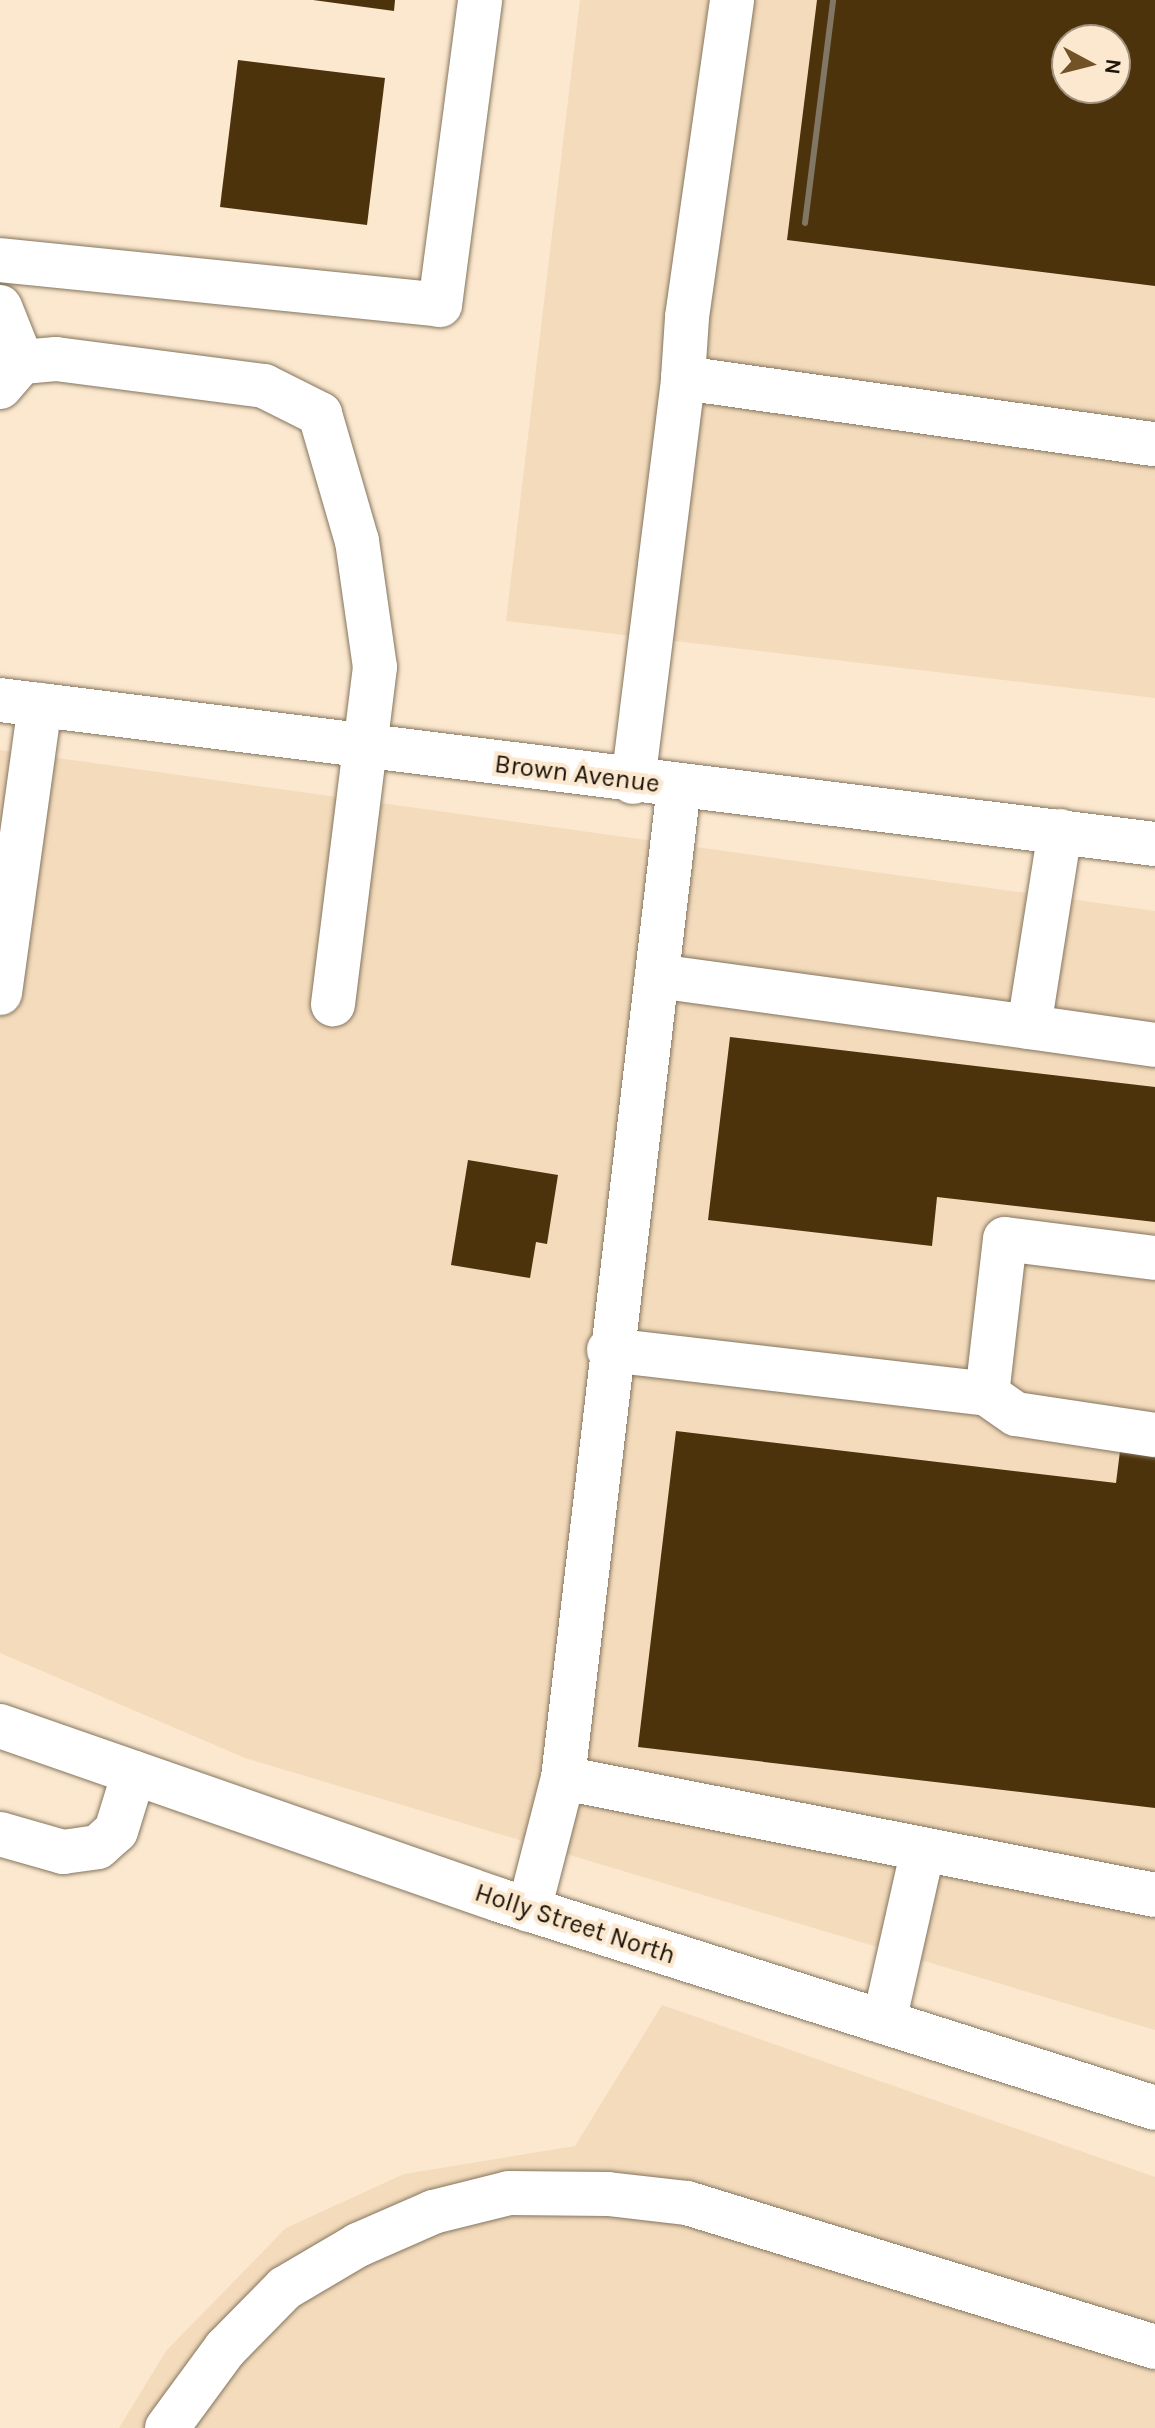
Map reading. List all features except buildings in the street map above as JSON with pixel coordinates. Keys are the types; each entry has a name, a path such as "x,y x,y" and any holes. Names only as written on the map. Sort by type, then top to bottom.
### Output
{"street":[{"path":"0,260 440,305 480,0"},
{"path":"633,782 683,378 687,317 732,0"},
{"path":"0,307 11,374 56,359 264,386 320,414 357,541 375,667 333,1004"},
{"path":"683,378 1155,444"},
{"path":"0,993 20,702"},
{"name":"Brown Avenue","path":"20,702 633,782 1155,844"},
{"path":"529,1910 563,1778 609,1350 679,786"},
{"path":"1029,1027 1060,831"},
{"path":"657,976 1155,1045"},
{"path":"987,1394 1005,1239 1155,1258"},
{"path":"609,1350 987,1394 1016,1414 1155,1435"},
{"name":"Holly Street North","path":"0,1726 529,1910 1155,2108"},
{"path":"0,1834 63,1852 98,1847 116,1831 134,1773"},
{"path":"563,1778 1155,1895"},
{"path":"884,2022 923,1849"},
{"path":"167,2428 225,2349 285,2288 358,2245 433,2212 509,2193 608,2194 687,2203 1155,2347"}],"shaded area":[{"path":"580,0 1155,0 1155,698 506,621"},
{"path":"0,750 1155,911 1155,2030 245,1758 0,1653"},
{"path":"662,2005 1155,2177 1155,2428 119,2428 166,2351 286,2228 404,2174 575,2146"}],"railway":[{"path":"805,223 833,0"}]}
